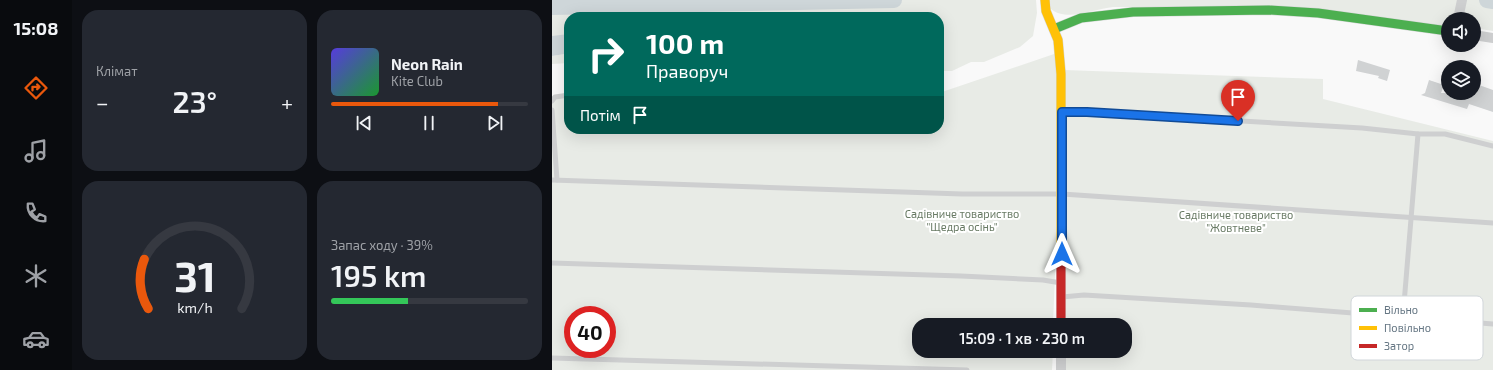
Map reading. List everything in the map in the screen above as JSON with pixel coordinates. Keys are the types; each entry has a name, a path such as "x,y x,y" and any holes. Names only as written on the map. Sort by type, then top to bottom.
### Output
{"street":[{"path":"1045,1 1046,11 1058,40 1061,66 1061,318"},
{"path":"1460,12 1462,2"},
{"path":"1054,29 1081,18 1133,12 1270,10 1318,13 1441,30"},
{"path":"1481,36 1493,38"},
{"path":"1061,358 1061,370"}],"lane":[{"path":"552,102 555,97 564,96"},
{"path":"552,110 555,180 955,194 1062,194 1411,216 1493,223"},
{"path":"1062,112 1199,118 1390,130 1418,134 1445,134 1493,146"},
{"path":"1405,296 1418,134"},
{"path":"552,263 961,276 1043,280 1062,283"},
{"path":"1062,297 1084,295 1351,313"},
{"path":"1483,323 1493,324"},
{"path":"552,358 967,370"}],"green space":[{"path":"552,0 1036,0 1037,13 1033,36 1020,47 984,62 971,62 952,71 944,71 944,12 564,12 564,35 552,36"},
{"path":"1050,0 1460,0 1457,12 1441,12 1441,26 1141,7 1113,7 1073,15 1057,13 1051,9"},
{"path":"1465,0 1493,0 1493,31 1481,29 1481,12 1462,12"},
{"name":"Садівниче товариство \"Щедра осінь\"","path":"1057,53 1062,94 1053,318 912,318 912,358 1053,358 1052,370 552,370 552,96 564,95 564,134 944,134 944,91"},
{"path":"564,54 564,63 552,64 552,56"},
{"name":"Садівниче товариство \"Жовтневе\"","path":"1064,70 1323,79 1323,99 1493,141 1493,370 1063,370 1063,358 1132,358 1132,318 1063,318"}],"shaded area":[{"path":"564,35 564,54 552,56 552,36"}],"building":[{"path":"1358,60 1390,70 1387,81 1378,78 1379,76 1356,71"},
{"path":"1429,80 1441,84 1441,100 1481,100 1481,86 1493,90 1493,112 1469,104 1467,109 1421,95 1425,93"}],"waterway":[{"path":"552,7 894,0"},
{"path":"1487,0 1493,1"}],"traffic: fast":[{"path":"1054,29 1081,18 1133,12 1269,10 1318,13 1441,30"}],"traffic: slow":[{"path":"1045,0 1046,11 1058,40 1061,74 1061,256"}],"traffic: jam":[{"path":"1061,256 1061,318"}],"route":[{"path":"1062,254 1062,112 1087,112 1238,121"}]}
